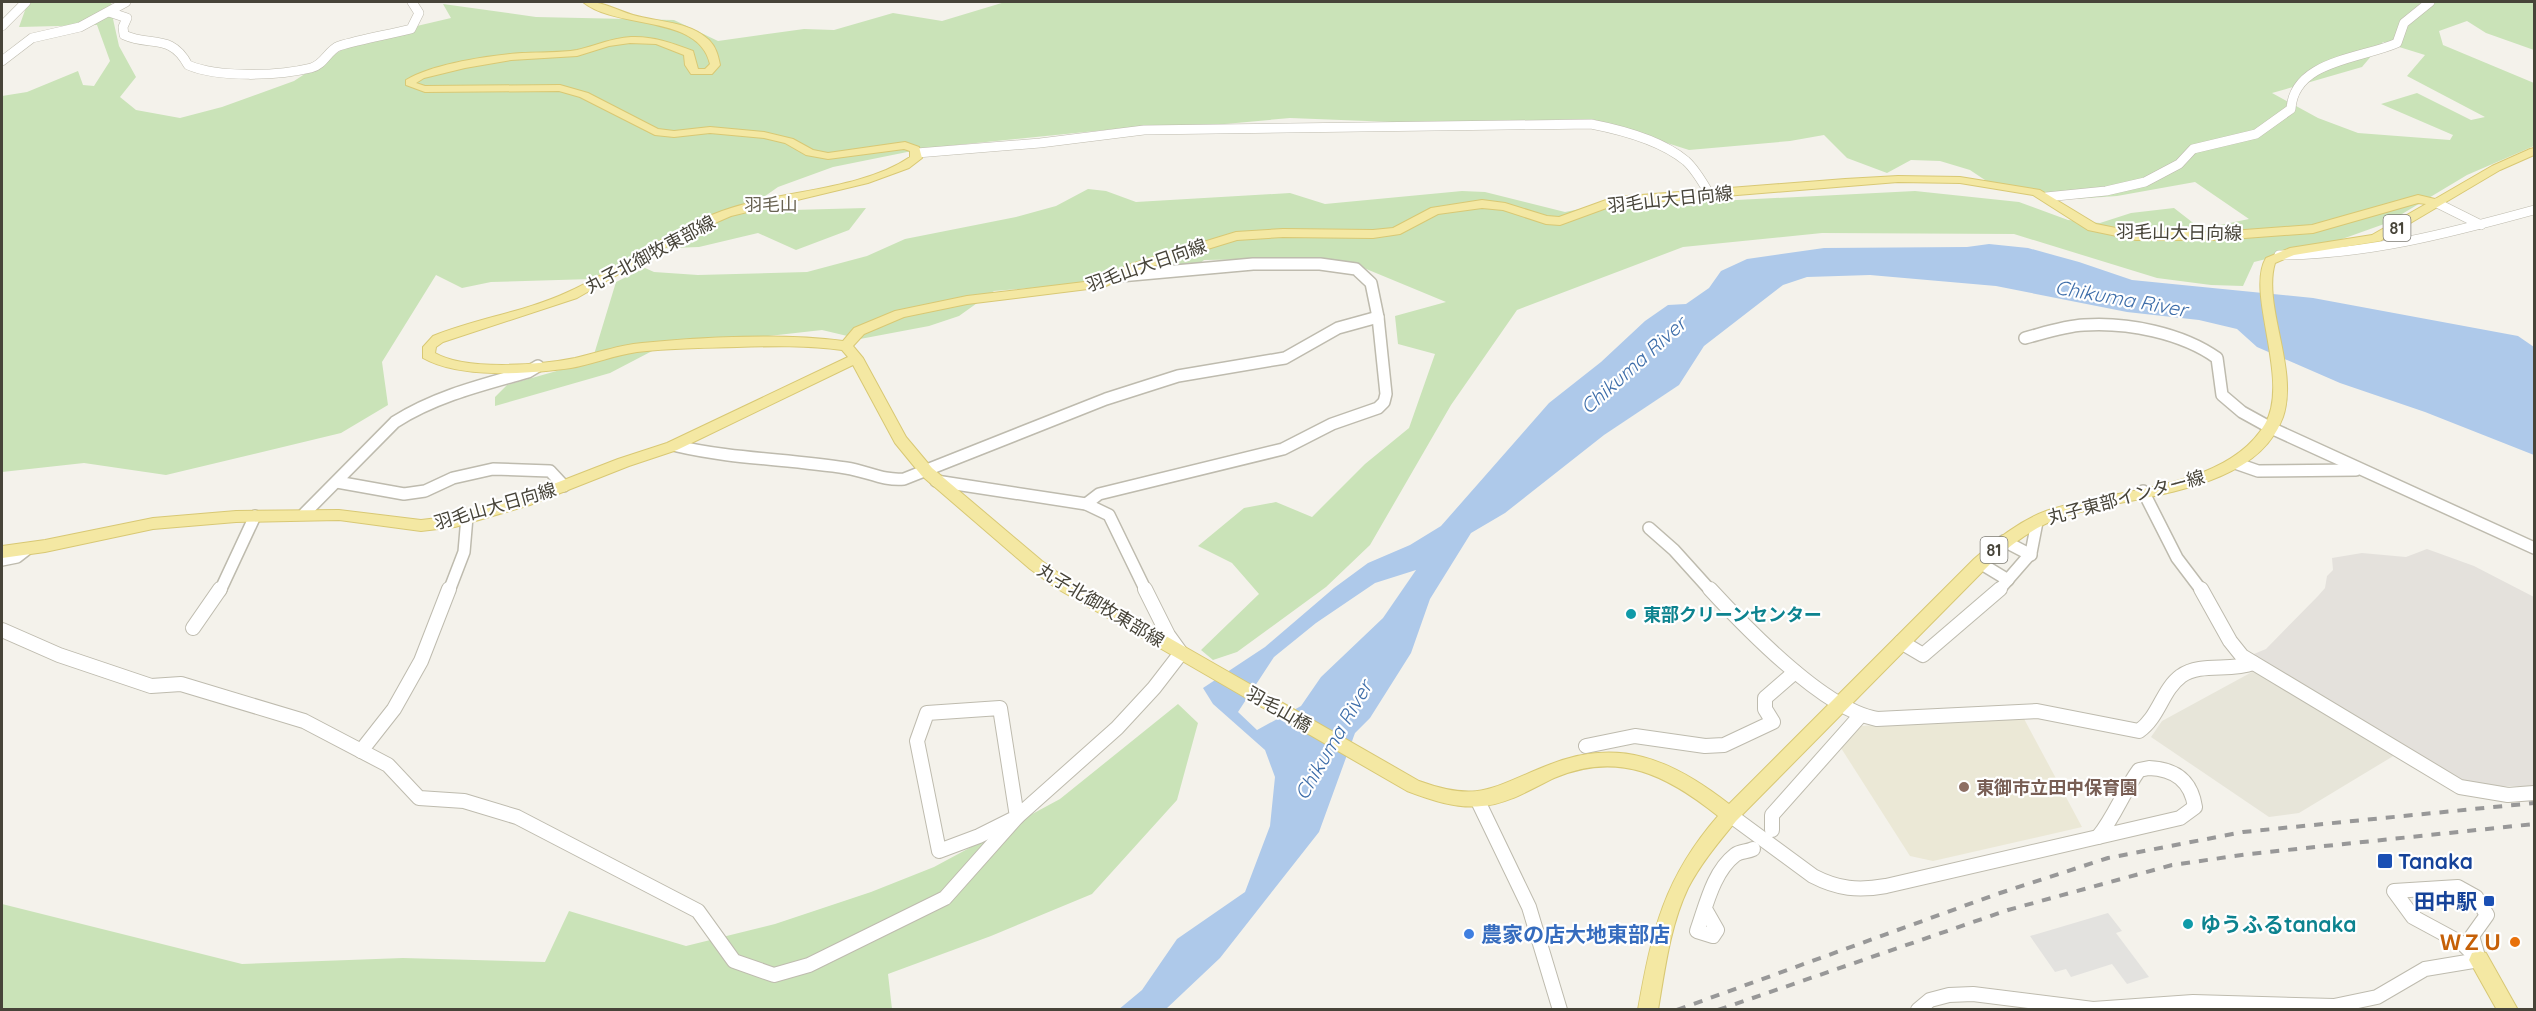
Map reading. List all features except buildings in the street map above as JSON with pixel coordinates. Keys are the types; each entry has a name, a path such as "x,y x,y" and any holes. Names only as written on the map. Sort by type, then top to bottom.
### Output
{"main road":[{"path":"588,2 627,17 694,34 708,45 715,65 708,72 695,72 690,65 689,53 684,49 657,40 641,39 608,43 577,53 511,57 465,65 420,76 410,82 411,85 425,89 551,86 584,94 655,132 674,135 710,130 764,135 789,141 810,153 828,156 898,144 912,147 916,153"},
{"name":"81","path":"2279,255 2376,238 2496,168 2535,151"},
{"name":"丸子北御牧東部線","path":"916,153 912,162 896,169 720,216 699,224 573,294 527,312 449,334 430,344 428,355 434,360 451,366 538,366 573,362 611,351 645,347 818,342 846,346 856,358 900,440 932,477 1036,566 1062,584 1201,664"},
{"name":"羽毛山大日向線","path":"846,346 859,331 900,314 967,300 1104,283 1148,262 1236,236 1283,233 1373,234 1396,231 1435,211 1482,204 1505,207 1545,220 1560,220 1610,203 1898,179 1960,180 2025,190 2046,197 2092,227 2136,236 2218,236 2313,229 2418,199 2437,203"},
{"name":"丸子東部インター線","path":"1649,1007 1671,902 1697,855 1730,815 1980,563 2004,541 2037,522 2072,509 2195,479 2235,463 2252,450 2271,428 2278,404 2277,366 2267,285 2268,266 2279,255"},
{"name":"羽毛山大日向線","path":"2,552 26,550 166,522 255,516 341,515 414,526 435,525 564,486 631,459 677,446 690,437 856,358"},
{"name":"羽毛山橋","path":"1201,664 1387,772 1434,794 1457,799 1477,799"},
{"path":"1477,799 1507,793 1569,765 1616,758 1672,774 1730,815"},
{"path":"2479,960 2508,1010"}],"street":[{"path":"2,26 26,2"},
{"path":"2,61 32,38 71,30 126,2"},
{"path":"109,12 127,18 123,27 124,35 170,45 185,57 188,65 207,73 251,74 311,68 322,63 336,47 411,29 419,14 412,2"},
{"path":"2046,197 2110,191 2136,185 2182,163 2193,149 2251,138 2269,129 2291,109 2295,89 2305,76 2325,67 2369,56 2392,46 2402,35 2404,23 2430,2"},
{"path":"916,153 1040,143 1144,130 1591,124 1618,130 1679,156 1690,166 1710,195"},
{"path":"2437,203 2481,225"},
{"path":"2279,255 2328,254 2437,237 2535,210"},
{"path":"1086,504 1099,494 1283,449 1332,424 1378,408 1384,402 1386,394 1378,316 1371,283 1356,269 1320,264 1253,264 1120,276"},
{"path":"677,446 703,452 849,468 898,482 932,477 1106,399 1178,376 1285,358 1338,328 1378,316"},
{"path":"2025,338 2082,325 2106,325 2129,328 2198,345 2217,358 2220,388 2227,401 2271,428 2535,548"},
{"path":"304,514 395,422 410,411 433,400 528,372 538,366"},
{"path":"2235,463 2258,471 2361,470"},
{"path":"337,482 404,494 425,491 453,478 493,469 550,471 564,486"},
{"path":"2,630 59,655 151,686 181,684 304,721 388,765 419,798 464,801 517,817 698,911 734,961 757,971 774,975 809,965 945,898 1017,817 1117,728 1154,688 1181,653 1168,635 1109,515 1086,504 932,477"},
{"path":"2143,492 2177,558 2205,594 2230,641 2242,656 2460,787 2508,795 2535,793"},
{"path":"193,628 219,592 255,516"},
{"path":"361,751 394,709 421,662 464,552 467,517"},
{"path":"1901,642 1923,655 2008,580 2031,555 2037,538 2037,522"},
{"path":"1649,528 1674,550 1758,641 1795,672 1860,716 1876,719 2037,711 2063,714 2139,731 2147,727 2180,676 2199,669 2232,669 2253,663"},
{"path":"2004,541 2031,555"},
{"path":"2,560 17,557 26,550"},
{"path":"1980,563 2008,580"},
{"path":"1586,746 1635,736 1705,746 1724,745 1773,722 1765,709 1765,698 1795,672"},
{"path":"1000,708 1017,817 979,836 939,851 917,741 927,713 1000,708"},
{"path":"1772,830 1774,825 1772,815 1860,716"},
{"path":"1730,815 1813,875 1831,885 1852,890 1886,886 2098,837 2189,814 2195,807 2195,795 2190,786 2178,775 2160,768 2139,770 2129,784 2115,815 2098,837"},
{"path":"1477,799 1529,907 1560,1010"},
{"path":"2115,815 2120,825 2131,829"},
{"path":"1704,909 1728,863 1738,852 1753,849"},
{"path":"2458,887 2479,898 2487,915 2473,930 2472,941 2479,960 2463,944 2413,917 2394,891 2458,887"},
{"path":"1918,1010 1922,1003 1933,997 1947,994 2004,996 2070,1009 2194,1006 2328,1007 2353,1004 2387,992 2425,969 2479,960"}],"shaded area":[{"path":"2427,549 2474,566 2534,597 2534,786 2470,786 2249,656 2266,649 2325,588 2327,576 2333,570 2332,558 2362,553 2406,557"},
{"path":"2252,672 2261,673 2395,755 2299,813 2269,817 2151,737 2162,721"},
{"name":"東御市立田中保育園","path":"2022,715 2082,827 1933,861 1910,856 1841,748 1861,726"},
{"path":"2108,913 2122,931 2116,933 2149,977 2127,984 2112,964 2071,977 2066,969 2055,972 2030,936"}],"green space":[{"path":"28,2 110,2 118,11 113,19 119,46 136,77 120,97 136,110 180,118 222,107 294,81 357,40 451,18 443,4 536,17 674,20 718,41 804,29 834,30 893,13 942,21 1005,2 2534,2 2534,50 2486,33 2467,21 2439,31 2443,45 2534,83 2534,146 2467,175 2387,223 2331,243 2254,262 2243,286 2211,285 2157,278 2014,234 1822,233 1683,247 1517,310 1451,405 1370,545 1326,587 1237,652 1213,660 1201,650 1259,594 1232,563 1198,546 1244,508 1276,502 1312,517 1365,464 1409,428 1435,354 1398,344 1395,316 1446,302 1359,266 1314,258 1204,260 1186,275 994,291 959,316 929,326 860,339 822,330 656,349 610,373 495,406 495,397 507,385 592,361 616,282 645,268 654,272 698,275 807,272 867,256 905,239 1016,217 1056,206 1088,189 1106,191 1136,202 1290,193 1325,204 1462,191 1485,192 1565,212 1605,204 1659,204 1915,191 2019,202 2068,220 2100,223 2131,213 2174,208 2201,229 2249,219 2195,182 2117,196 2075,199 1988,182 1970,170 1940,161 1911,160 1887,173 1847,158 1824,135 1790,141 1689,150 1592,119 1418,123 1290,118 1214,125 1135,127 927,148 833,167 778,187 761,199 792,210 866,208 849,230 796,250 758,233 699,247 643,249 592,279 491,282 462,288 436,275 382,362 388,405 341,433 166,475 84,463 2,472 2,96 27,92 78,71 83,85 94,86 110,61 97,25 19,27","holes":["2383,42 2425,55 2407,76 2485,117 2471,120 2417,93 2381,104 2453,135 2450,140 2358,133 2318,118 2272,93 2362,67"]},
{"path":"1178,704 1198,723 1177,800 1092,894 991,936 888,974 892,1009 2,1010 2,904 242,964 403,958 545,962 569,911 686,946 775,924 871,892 934,867 1060,799"}],"water":[{"name":"Chikuma River","path":"1989,244 2028,248 2132,280 2313,298 2518,336 2534,347 2534,455 2425,412 2340,383 2257,347 2237,329 2199,320 2127,312 1996,286 1870,275 1807,277 1783,285 1704,346 1679,385 1604,435 1505,513 1471,533 1430,599 1411,653 1370,718 1355,733 1319,832 1220,958 1166,1009 1118,1010 1142,990 1177,939 1245,892 1270,826 1275,777 1265,750 1213,704 1203,688 1265,647 1334,588 1368,563 1410,545 1441,526 1549,403 1601,362 1645,321 1668,305 1686,304 1709,288 1721,271 1747,259 1824,248 1967,247","holes":["1416,570 1383,618 1321,677 1301,706 1257,730 1238,712 1274,657 1316,623 1375,583"]}],"railway":[{"path":"1677,1010 1997,894 2108,858 2243,832 2534,803"},
{"path":"1718,1010 2008,910 2172,865 2249,854 2534,824"}],"place":[{"name":"東部クリーンセンター","path":"1631,614"},
{"name":"東御市立田中保育園","path":"1964,787"},
{"name":"Tanaka","path":"2385,861"},
{"name":"田中駅","path":"2489,901"},
{"name":"ゆうふるtanaka","path":"2188,924"},
{"name":"農家の店大地東部店","path":"1469,934"},
{"name":"ＷＺＵ","path":"2515,942"}],"district":[{"name":"羽毛山","path":"771,204"}]}
